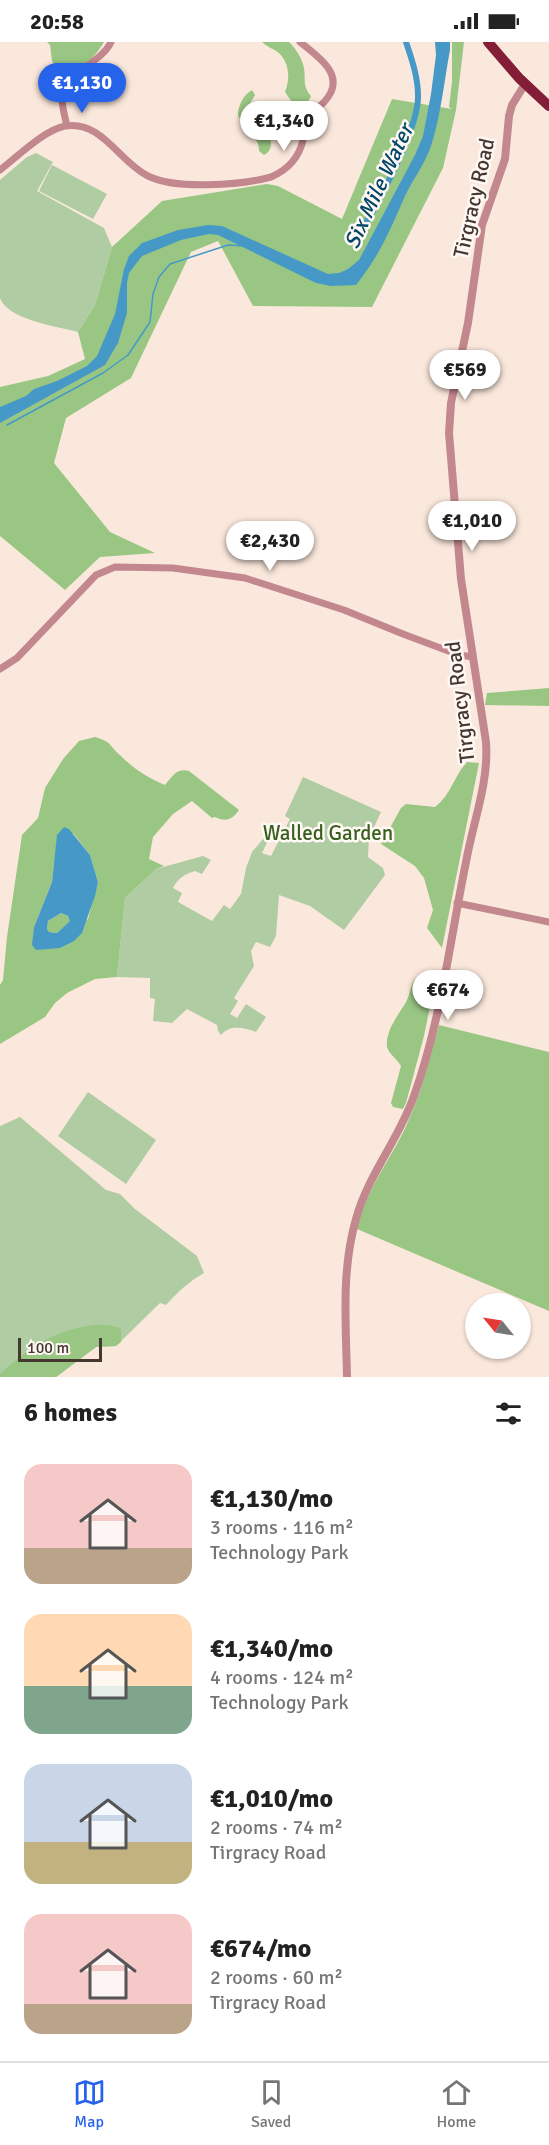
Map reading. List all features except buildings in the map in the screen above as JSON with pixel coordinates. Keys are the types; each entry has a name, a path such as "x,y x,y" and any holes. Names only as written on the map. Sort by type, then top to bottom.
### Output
{"highway":[{"path":"488,42 525,84 549,106"}],"street":[{"path":"67,126 62,105 64,89 71,79 102,56 111,42"},
{"path":"0,170 51,131 67,126 78,126 92,129 140,172 172,184 192,185 271,177 294,160 302,146 306,122 312,113 326,101 331,90 331,77 325,63 300,42"},
{"name":"Tirgracy Road","path":"347,1377 347,1269 356,1219 361,1202 404,1121 430,1044 473,825 484,783 487,760 461,579 449,451 450,418 468,324 482,225 505,159 512,105 525,84"},
{"path":"0,669 18,658 96,575 114,567 173,568 245,578 344,610 459,655 473,657"},
{"path":"457,903 549,922"}],"green space":[{"path":"47,42 104,42 86,63 61,75 52,61 50,45"},
{"path":"262,42 289,42 296,51 303,64 305,86 311,96 307,104 294,105 285,92 288,77 283,57"},
{"path":"452,42 464,42 456,110 443,168 372,307 253,306 218,241 191,252 131,378 66,418 54,463 110,532 155,553 100,557 65,590 0,536 0,387 48,376 85,359 78,332 95,305 112,247 162,201 267,184 278,186 342,219 392,99 452,109 449,107 452,82"},
{"path":"252,90 255,95 245,113 245,118 246,122 271,141 270,150 264,155 259,151 257,141 238,115 242,101"},
{"path":"36,153 53,162 37,191 104,228 112,247 95,305 78,332 22,317 5,306 0,298 0,180 27,157"},
{"path":"52,165 107,194 93,219 39,191"},
{"path":"549,688 549,706 485,705 487,693"},
{"path":"95,737 105,741 136,769 165,785 178,772 189,771 239,810 228,819 212,818 192,801 173,814 153,837 149,859 164,866 156,869 125,898 117,977 95,979 67,993 55,1003 45,1017 0,1044 0,985 3,980 22,835 38,818 45,788 63,759 79,741","holes":["73,833 90,855 98,882 88,919 48,948 36,950 34,927 52,882 54,864"]},
{"path":"467,762 479,763 442,948 427,928 433,910 424,878 415,866 381,844 401,808 406,804 435,807 445,797"},
{"name":"Walled Garden","path":"303,777 381,812 369,838 368,857 383,868 385,875 344,930 310,906 279,895 276,936 270,947 256,942 251,951 254,966 234,998 238,1001 230,1014 237,1018 246,1004 266,1017 256,1032 233,1028 221,1035 217,1025 187,1009 172,1023 153,1021 155,999 150,998 150,978 117,977 125,898 156,869 203,856 211,860 202,874 195,871 188,874 180,879 173,888 182,893 178,902 212,921 224,905 230,909 241,894 252,852 268,833 271,834 262,853 271,856 290,819 285,816"},
{"path":"61,913 68,916 71,921 57,933 49,932 48,921"},
{"path":"436,977 424,1036 406,1103 403,1109 393,1107 391,1103 401,1066 388,1050 388,1035 415,979"},
{"path":"439,1025 549,1052 549,1311 531,1303 531,1293 507,1293 357,1229 368,1198 403,1132 423,1083"},
{"path":"88,1092 156,1140 126,1184 58,1136"},
{"path":"20,1117 106,1190 120,1194 135,1209 197,1256 204,1273 166,1305 160,1303 116,1346 96,1347 56,1377 0,1377 0,1126"},
{"path":"96,1325 121,1328 121,1342 116,1346 96,1347 56,1377 0,1377 0,1374 11,1364 44,1341 81,1327"}],"water":[{"path":"435,42 450,42 450,50 440,110 431,146 384,242 356,285 331,286 316,283 218,235 209,234 181,240 142,256 129,273 127,313 118,343 105,365 0,423 0,407 87,366 97,356 115,314 124,269 129,256 142,243 178,230 208,225 222,226 328,274 348,269 359,260 423,136 436,55"},
{"path":"64,827 69,829 90,855 98,882 82,933 74,941 60,948 36,950 32,945 34,927 52,882 57,835","holes":["61,913 68,916 70,921 57,933 49,932 48,921"]}],"waterway":[{"name":"Six Mile Water","path":"355,239 394,170 404,148 416,110 417,82 406,42"},
{"path":"7,425 103,373 128,355 150,322 153,294 159,277 170,264 228,245 243,246"}]}
